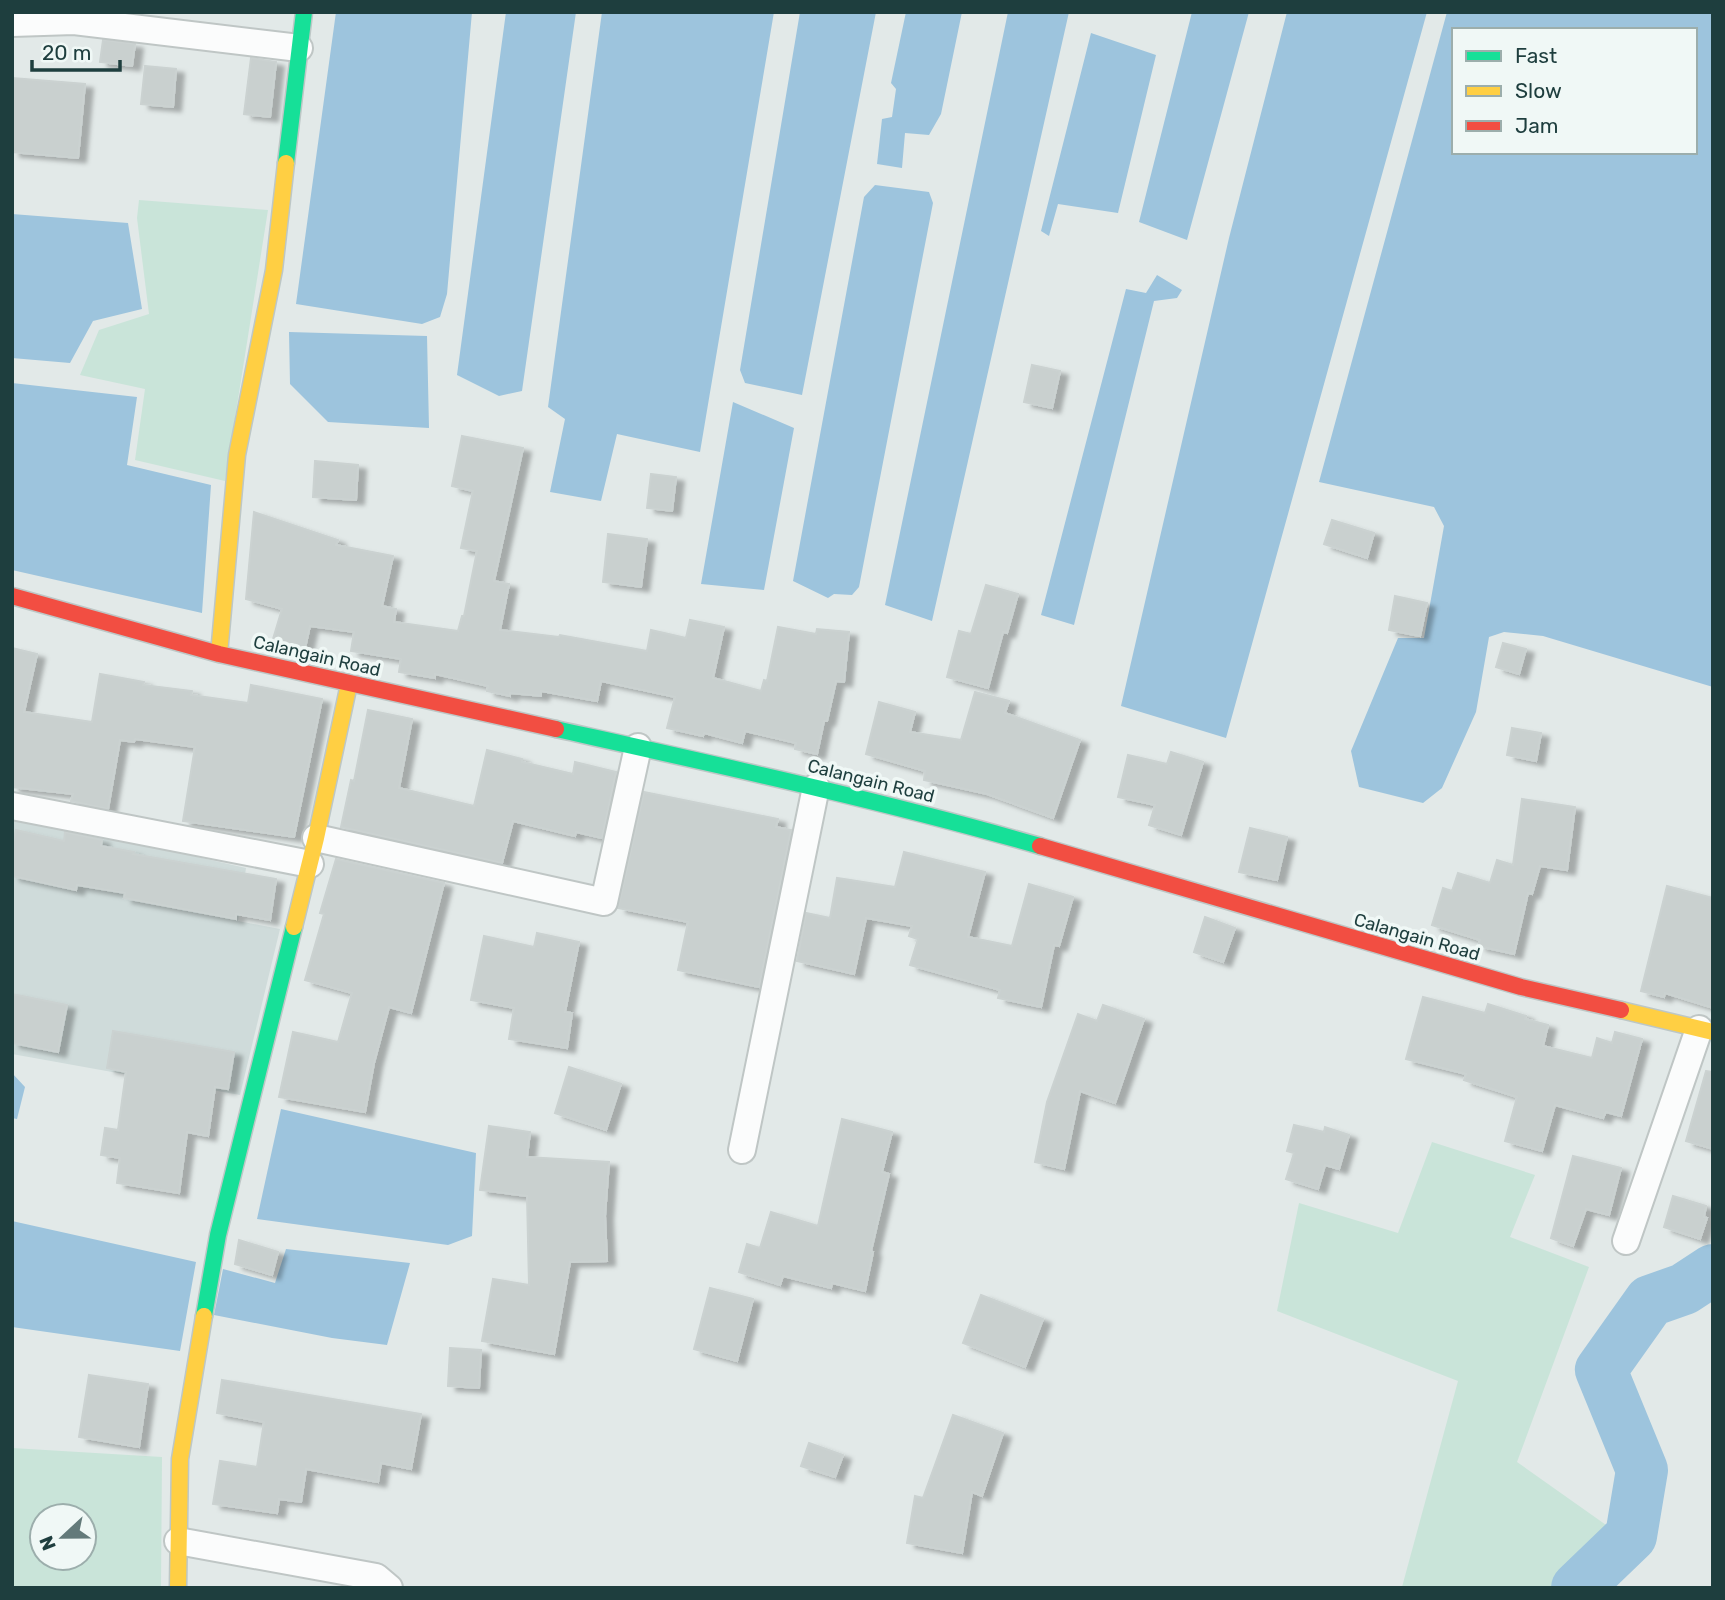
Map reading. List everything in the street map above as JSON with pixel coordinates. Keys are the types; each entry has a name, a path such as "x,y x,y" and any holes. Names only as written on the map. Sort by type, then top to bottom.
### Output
{"street":[{"path":"219,654 237,455 274,270 304,12"},
{"path":"12,23 74,21 299,48"},
{"name":"Calangain Road","path":"12,596 219,654 816,787 950,820 1521,987 1706,1031"},
{"path":"178,1588 180,1459 218,1235 310,864 349,684"},
{"path":"316,838 604,902 638,747"},
{"path":"742,1150 816,787"},
{"path":"12,806 310,864"},
{"path":"1626,1241 1706,1031"},
{"path":"178,1541 376,1577 389,1588"}],"shaded area":[{"path":"12,815 246,868 238,921 280,929 240,1095 12,1054"}],"green space":[{"path":"139,200 268,210 225,481 135,460 145,389 80,375 99,330 149,314 137,218"},
{"path":"1432,1142 1535,1175 1510,1237 1589,1267 1517,1462 1616,1532 1556,1588 1402,1587 1458,1381 1277,1311 1299,1203 1398,1233"},
{"path":"12,1448 162,1457 161,1588 12,1588"}],"water":[{"path":"336,12 472,12 447,294 440,317 422,324 296,304"},
{"path":"506,12 576,12 522,391 499,396 457,375"},
{"path":"602,12 774,12 700,452 617,434 601,501 550,492 565,419 548,407"},
{"path":"800,12 876,12 802,395 745,383 740,370"},
{"path":"906,12 962,12 941,114 929,135 905,133 902,168 877,164 882,119 892,117 896,89 891,83"},
{"path":"1008,12 1069,12 932,621 885,605"},
{"path":"1192,12 1249,12 1187,240 1139,222"},
{"path":"1287,12 1427,12 1226,738 1121,706 1229,238"},
{"path":"1447,12 1713,12 1713,687 1543,636 1504,632 1489,637 1476,712 1442,788 1423,803 1359,787 1351,751 1398,638 1424,638 1444,526 1434,507 1319,482"},
{"path":"1091,33 1156,55 1118,213 1058,204 1049,236 1041,231"},
{"path":"875,185 929,192 933,203 859,587 852,595 834,594 828,598 793,581 864,197"},
{"path":"12,214 128,223 142,309 93,321 70,363 12,358"},
{"path":"1157,275 1182,290 1177,298 1154,301 1074,625 1041,615 1126,289 1146,293"},
{"path":"289,332 427,336 429,428 328,422 290,384"},
{"path":"12,383 137,397 127,465 211,485 202,613 12,570"},
{"path":"733,402 794,428 764,590 701,584"},
{"path":"12,1073 25,1087 17,1119 12,1118"},
{"path":"281,1109 476,1153 472,1236 448,1245 257,1219"},
{"path":"12,1221 196,1262 180,1351 12,1327"},
{"path":"286,1249 410,1263 387,1345 332,1338 214,1315 223,1269 275,1283"}],"building":[{"path":"103,40 135,44 132,66 100,62"},
{"path":"251,58 276,62 270,117 244,114"},
{"path":"145,66 176,69 173,107 141,104"},
{"path":"12,78 85,84 78,158 12,152"},
{"path":"1032,365 1060,371 1052,408 1024,402"},
{"path":"462,436 523,448 494,581 509,584 500,630 560,635 647,651 651,630 686,638 690,620 724,627 713,678 761,691 764,680 767,681 778,627 816,634 817,629 849,632 844,682 836,681 817,754 795,749 796,743 745,731 742,743 704,733 703,736 667,728 675,697 601,681 597,701 541,691 541,696 510,693 510,696 487,691 488,686 435,674 435,678 399,672 401,659 351,651 354,632 310,626 305,648 273,639 282,609 246,599 254,512 338,540 336,545 393,556 382,606 396,609 394,622 458,631 464,616 477,551 461,548 473,491 452,486"},
{"path":"315,461 358,465 356,500 313,497"},
{"path":"651,474 676,477 672,511 647,508"},
{"path":"1332,520 1374,533 1367,558 1324,544"},
{"path":"608,534 647,539 641,587 603,582"},
{"path":"986,585 1018,594 1007,633 1003,632 988,688 947,677 959,631 971,634"},
{"path":"1395,596 1427,603 1420,636 1389,630"},
{"path":"1503,643 1526,649 1519,674 1496,667"},
{"path":"12,648 37,654 24,712 92,722 100,674 144,682 143,685 192,691 191,695 248,703 251,685 322,699 294,837 183,821 195,747 135,739 134,742 120,740 108,809 71,801 73,794 12,787"},
{"path":"975,692 1009,701 1005,713 1080,740 1053,818 987,794 924,780 925,771 866,754 879,702 915,712 910,732 961,740"},
{"path":"368,710 412,719 399,788 474,806 487,750 522,759 522,762 573,774 575,762 616,772 602,838 576,832 575,836 513,821 502,863 341,827 351,780 354,781"},
{"path":"1512,728 1541,733 1536,761 1507,755"},
{"path":"1171,752 1203,762 1181,835 1149,825 1155,805 1118,797 1128,755 1167,764"},
{"path":"644,792 778,819 776,827 791,830 759,987 678,970 688,922 618,908"},
{"path":"1522,799 1575,807 1567,870 1540,866 1532,894 1528,893 1514,954 1478,946 1480,940 1432,925 1443,888 1452,891 1458,873 1490,883 1497,860 1513,865"},
{"path":"1250,828 1287,837 1277,880 1239,872"},
{"path":"16,830 64,841 65,832 102,840 101,846 134,852 133,854 276,879 270,920 236,914 236,919 124,898 125,893 77,885 76,890 12,876 12,847"},
{"path":"904,852 985,872 968,937 1012,946 1029,884 1073,897 1059,946 1054,945 1041,1007 998,998 1000,990 910,965 918,939 909,936 912,926 866,918 854,974 797,961 806,913 830,918 837,878 895,887"},
{"path":"336,859 444,883 411,1013 389,1007 374,1063 365,1112 279,1097 293,1032 338,1042 352,993 305,980"},
{"path":"1667,886 1713,898 1713,1008 1665,993 1664,997 1641,991"},
{"path":"1205,917 1235,928 1223,962 1194,952"},
{"path":"537,933 579,942 565,1012 572,1013 567,1048 509,1039 514,1008 471,1000 484,936 534,947"},
{"path":"12,994 67,1005 58,1052 12,1043"},
{"path":"1423,997 1485,1013 1488,1004 1526,1016 1525,1019 1548,1025 1543,1046 1592,1058 1597,1038 1612,1043 1615,1032 1642,1039 1621,1116 1606,1112 1603,1118 1555,1105 1542,1151 1505,1141 1517,1097 1464,1080 1466,1074 1406,1059"},
{"path":"1103,1005 1144,1019 1115,1103 1080,1091 1064,1169 1035,1162 1047,1102 1078,1014 1097,1021"},
{"path":"113,1031 234,1052 228,1089 215,1087 208,1136 187,1132 179,1193 117,1183 120,1158 101,1155 105,1128 118,1130 126,1072 107,1068"},
{"path":"569,1067 621,1084 606,1130 555,1113"},
{"path":"1706,1071 1713,1072 1713,1149 1686,1141"},
{"path":"842,1119 892,1132 882,1172 889,1174 871,1251 873,1252 865,1291 832,1283 831,1288 783,1276 780,1285 739,1272 747,1244 760,1248 771,1212 818,1226"},
{"path":"1294,1125 1324,1132 1325,1127 1349,1135 1339,1169 1325,1165 1318,1189 1286,1179 1294,1153 1287,1151"},
{"path":"489,1126 530,1132 527,1157 609,1162 605,1216 607,1261 570,1262 554,1354 482,1341 493,1279 529,1285 527,1196 480,1190"},
{"path":"1573,1156 1621,1168 1609,1215 1586,1209 1573,1246 1551,1238"},
{"path":"1673,1196 1706,1206 1704,1217 1707,1218 1700,1239 1664,1227"},
{"path":"239,1240 278,1252 272,1275 235,1264"},
{"path":"710,1288 753,1299 737,1361 694,1349"},
{"path":"981,1295 1043,1319 1025,1367 963,1343"},
{"path":"450,1348 481,1350 479,1388 448,1386"},
{"path":"89,1375 148,1384 139,1447 79,1437"},
{"path":"222,1380 421,1414 411,1469 381,1463 378,1482 306,1469 301,1502 279,1499 277,1513 213,1504 220,1461 257,1467 264,1422 217,1413"},
{"path":"953,1415 1003,1433 982,1496 972,1492 962,1553 907,1543 915,1496 923,1498"},
{"path":"809,1443 843,1455 835,1477 801,1466"}],"waterway":[{"path":"1577,1588 1631,1536 1642,1470 1601,1370 1650,1301 1684,1289 1713,1270"}],"traffic: fast":[{"path":"286,163 304,12"},
{"path":"556,729 859,798 1040,846"},
{"path":"204,1316 218,1235 294,927"}],"traffic: slow":[{"path":"219,654 237,455 274,270 286,163"},
{"path":"294,927 349,684"},
{"path":"1621,1010 1713,1032"},
{"path":"178,1588 180,1459 204,1316"}],"traffic: jam":[{"path":"12,596 219,654 556,729"},
{"path":"1040,846 1521,987 1621,1010"}]}
